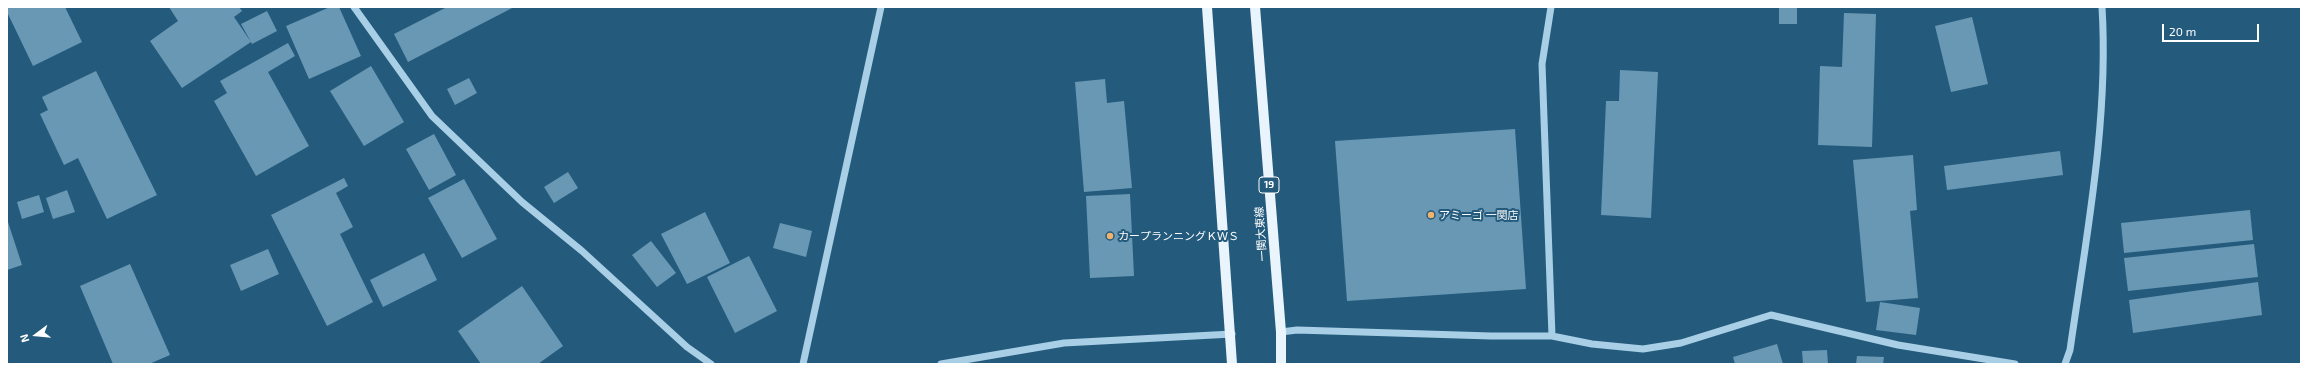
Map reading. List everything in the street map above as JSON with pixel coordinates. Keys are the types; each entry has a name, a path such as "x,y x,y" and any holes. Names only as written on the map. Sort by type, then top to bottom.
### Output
{"main road":[{"path":"1207,7 1232,334 1232,364"},
{"name":"一関大東線","path":"1256,7 1281,332 1281,364"}],"street":[{"path":"354,7 432,116 522,202 582,251 687,347 711,364"},
{"path":"803,364 881,7"},
{"path":"1551,7 1542,64 1552,336"},
{"path":"2065,364 2070,350 2094,182 2105,51 2102,7"},
{"path":"1281,332 1297,330 1491,336 1552,336 1592,344 1643,349 1681,342 1771,316 1898,345 2015,364"},
{"path":"941,364 1064,343 1232,334"}],"building":[{"path":"7,7 65,7 82,42 33,66 7,12"},
{"path":"169,7 239,7 242,11 234,17 251,42 182,88 150,41 178,21"},
{"path":"330,7 339,7 361,56 309,79 286,26"},
{"path":"447,7 514,7 408,62 394,34"},
{"path":"1779,7 1797,7 1797,24 1779,24"},
{"path":"267,11 277,31 252,44 241,24"},
{"path":"1844,13 1876,14 1872,147 1818,145 1820,66 1842,67"},
{"path":"1972,17 1988,84 1951,92 1935,26"},
{"path":"288,43 295,56 268,72 309,146 256,176 214,101 227,93 220,81"},
{"path":"371,66 404,122 364,146 330,91"},
{"path":"1620,70 1658,72 1651,218 1601,215 1606,101 1619,101"},
{"path":"96,71 157,195 107,219 78,158 64,165 40,114 48,110 42,97"},
{"path":"469,78 477,93 455,105 447,89"},
{"path":"1105,79 1107,103 1124,101 1132,188 1084,192 1075,82"},
{"name":"アミーゴ 一関店","path":"1515,129 1526,289 1347,301 1335,141"},
{"path":"434,134 456,175 429,190 406,149"},
{"path":"2060,151 2063,175 1947,190 1944,166"},
{"path":"1913,155 1917,210 1910,211 1918,298 1866,302 1853,160"},
{"path":"568,172 578,188 554,203 544,187"},
{"path":"344,178 348,186 336,193 353,227 340,234 373,302 327,326 271,215"},
{"path":"464,179 497,239 462,258 428,198"},
{"path":"67,190 75,212 53,219 46,198"},
{"name":"カープランニングＫＷＳ","path":"1130,194 1134,276 1090,278 1086,196"},
{"path":"39,195 44,212 22,219 17,202"},
{"path":"2250,210 2253,240 2124,253 2121,223"},
{"path":"705,212 730,263 687,284 661,234"},
{"path":"7,219 22,265 7,270"},
{"path":"780,223 812,231 806,257 773,248"},
{"path":"651,241 676,273 657,287 632,255"},
{"path":"2254,244 2258,277 2128,291 2124,258"},
{"path":"268,249 279,274 241,291 230,265"},
{"path":"424,253 437,280 383,307 370,280"},
{"path":"749,256 777,311 735,333 707,277"},
{"path":"130,264 170,355 149,364 113,364 80,286"},
{"path":"2258,282 2262,315 2133,333 2129,300"},
{"path":"522,286 563,346 538,364 481,364 458,331"},
{"path":"1880,302 1920,308 1916,335 1876,330"},
{"path":"1777,344 1783,364 1735,364 1733,357"},
{"path":"1827,350 1828,364 1803,364 1802,351"},
{"path":"1857,356 1884,357 1883,364 1856,364"}],"place":[{"name":"アミーゴ 一関店","path":"1431,215"},
{"name":"カープランニングＫＷＳ","path":"1110,236"}]}
